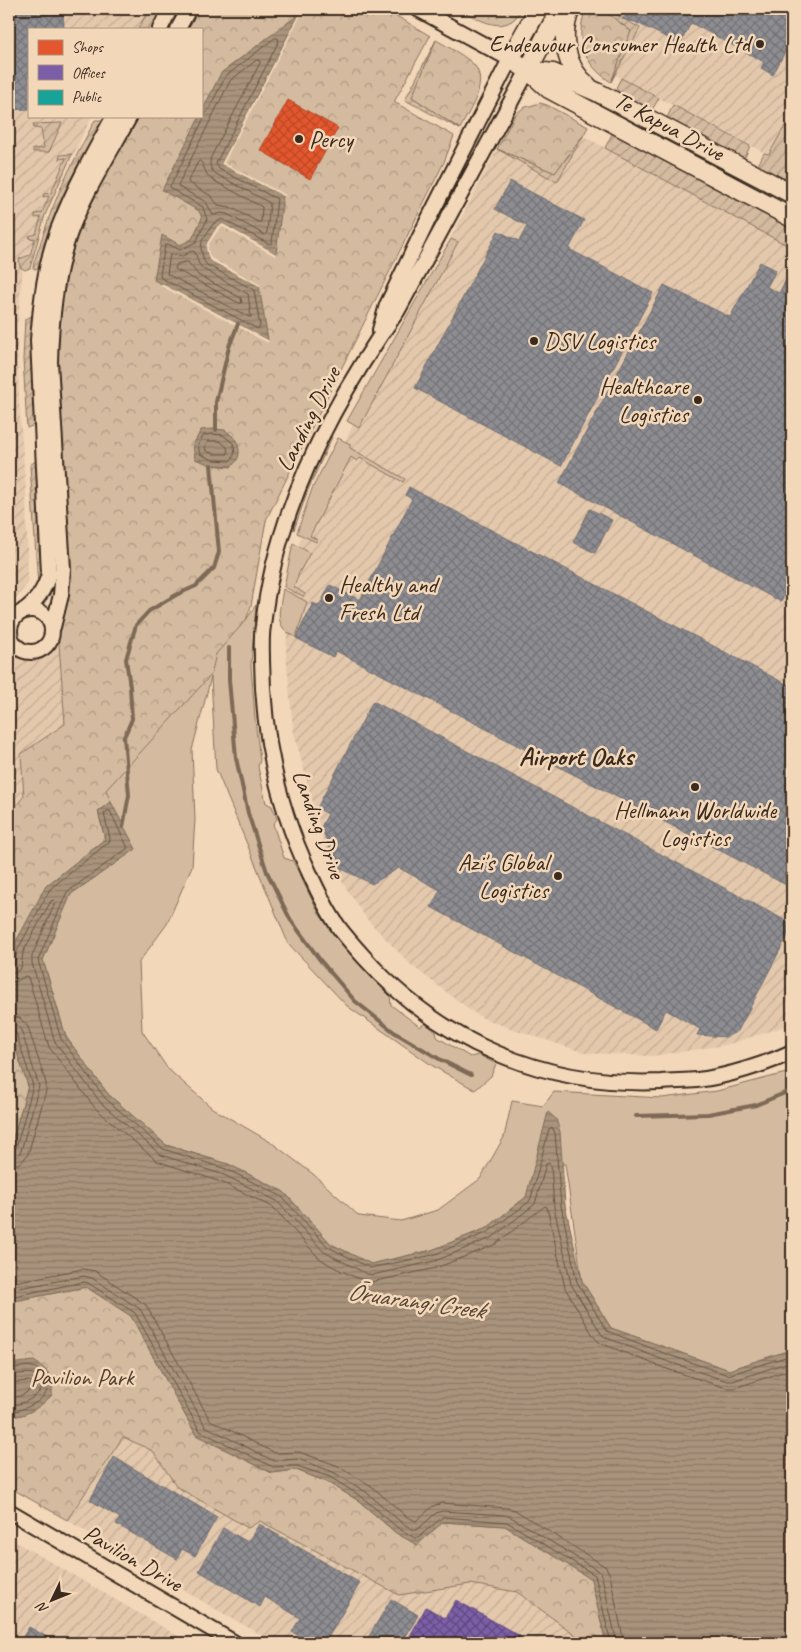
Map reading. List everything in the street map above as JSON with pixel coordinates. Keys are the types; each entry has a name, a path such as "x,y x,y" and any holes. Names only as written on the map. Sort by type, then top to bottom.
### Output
{"street":[{"path":"160,28 170,9"},
{"path":"179,28 190,9"},
{"name":"Te Kapua Drive","path":"418,9 528,70 548,89 792,218"},
{"name":"Landing Drive","path":"378,338 387,305 510,59 538,9"},
{"name":"Landing Drive","path":"560,9 398,310 378,338 346,390 312,457 288,513 273,562 262,628 263,690 270,756 295,843 322,902 340,930 385,980 413,1004 454,1032 490,1051 521,1063 559,1074 597,1080 637,1083 698,1080 736,1071 792,1052"},
{"path":"571,9 567,18 564,38 566,48 578,76 596,92"},
{"name":"Te Kapua Drive","path":"528,70 554,73 596,92 792,194"},
{"path":"113,118 77,184 58,229 40,305 38,340 49,574 47,582 38,597 17,615 10,627 12,640 21,650 34,652 45,647 52,636 52,627 61,595 63,578 50,362 54,298 63,256 78,214 129,118"},
{"path":"23,611 36,610 42,612 50,621 52,627"},
{"name":"Pavilion Drive","path":"9,1511 235,1643"}],"shaded area":[{"path":"9,9 154,9 143,28 28,28 28,118 91,118 60,182 23,267 17,330 19,403 26,493 28,583 9,607"},
{"path":"606,9 792,9 792,128 785,124 769,155 615,75 640,28"},
{"path":"540,103 588,127 583,136 792,247 792,1024 726,1045 652,1056 585,1053 504,1026 483,1018 470,1010 411,965 366,918 341,880 323,840 293,729 286,653 289,596 299,543 333,464 515,115 523,108"},
{"path":"59,646 65,724 21,754 24,796 9,815 9,658 11,661"},
{"path":"123,1437 153,1451 177,1487 260,1521 399,1595 470,1584 517,1592 581,1639 581,1643 276,1643 67,1520"},
{"path":"9,1538 190,1643 9,1643"}],"green space":[{"path":"149,9 164,9 154,28 139,28"},
{"path":"192,9 385,9 430,36 394,102 454,136 444,162 266,520 251,606 246,620 216,654 211,675 106,790 111,802 98,811 105,839 46,886 9,993 9,815 24,796 21,754 65,724 58,631 69,595 70,567 57,373 59,324 66,278 74,244 86,212 133,118 202,118 202,28 182,28"},
{"path":"459,9 522,9 516,18 501,25 475,18"},
{"path":"586,9 602,9 631,31 611,82 594,68 584,50 581,31"},
{"path":"602,9 606,9 640,28 611,82 631,31"},
{"path":"436,40 470,61 477,68 479,85 477,95 460,129 412,97"},
{"path":"436,40 412,97 460,129 405,100"},
{"path":"621,78 659,98 652,110 649,111 622,96 616,88"},
{"path":"594,99 792,204 792,210 591,103"},
{"path":"540,103 588,127 555,173 497,149 515,115 523,108"},
{"path":"673,105 750,146 745,157 740,159 670,122 667,118"},
{"path":"95,120 103,120 41,267 35,269 33,268 34,262 51,212 64,180"},
{"path":"62,123 49,152 33,152 33,149 44,148 41,129 34,128 33,124"},
{"path":"786,124 792,128 792,187 757,167 764,153 769,154"},
{"path":"613,132 792,227 792,248 605,148"},
{"path":"583,136 557,182 497,149 555,173"},
{"path":"72,154 45,215 30,268 25,270 20,267 19,259 30,255 35,238 30,239 29,236 36,234 41,217 35,218 35,214 42,213 49,196 43,197 44,194 51,193 66,158 59,159 60,155"},
{"path":"451,239 458,242 359,428 347,421"},
{"path":"34,315 31,338 34,425 27,428 23,359 25,319"},
{"path":"329,436 332,437 308,490 294,530 291,526 304,490"},
{"path":"338,438 350,444 350,448 405,479 403,482 360,458 357,461 351,457 310,536 318,540 316,542 297,533 312,489"},
{"path":"38,459 44,567 38,586 30,465"},
{"path":"266,520 246,620 256,605 251,666 260,760 258,767 266,803 272,806 277,819 273,824 284,858 293,861 319,914 361,966 390,996 391,1005 420,1027 425,1023 436,1032 437,1037 470,1057 479,1055 496,1064 491,1076 475,1090 433,1066 347,1006 288,943 216,769 211,677 192,750 195,819 192,866 167,924 139,962 142,1031 168,1069 212,1108 272,1143 313,1174 359,1216 401,1221 438,1210 480,1179 504,1137 512,1101 543,1106 554,1092 662,1098 717,1091 786,1073 792,1069 791,1350 729,1370 611,1328 582,1281 565,1164 558,1164 526,1197 487,1228 432,1250 371,1264 331,1244 284,1192 228,1164 166,1145 108,1094 66,1037 43,960 71,894 136,849 98,811 105,839 46,886 9,993 9,877"},
{"path":"293,543 310,553 294,587 305,594 303,596 284,587"},
{"path":"283,589 307,602 296,637 283,628 279,617"},
{"path":"9,1028 28,1086 9,1152"},
{"name":"Pavilion Park","path":"86,1287 131,1316 196,1435 272,1473 296,1470 327,1482 359,1501 396,1533 443,1522 505,1526 591,1579 606,1643 581,1643 581,1639 517,1592 470,1584 399,1595 260,1521 248,1528 177,1487 153,1451 123,1437 67,1520 9,1487 9,1302"}],"water":[{"path":"299,14 221,164 283,196 276,254 223,224 217,227 207,243 209,260 259,286 268,340 154,280 162,235 180,245 192,239 202,218 199,211 162,190 199,118 202,118 202,111 221,73"},
{"path":"201,430 225,430 237,440 239,455 231,467 211,465 195,459 193,445"},
{"name":"Ōruarangi Creek","path":"111,802 136,849 71,894 43,960 66,1037 108,1094 166,1145 228,1164 284,1192 331,1244 371,1264 432,1250 487,1228 526,1197 548,1112 556,1119 560,1132 565,1205 582,1281 611,1328 729,1370 792,1348 792,1643 606,1643 591,1579 505,1526 443,1522 417,1545 396,1533 359,1501 327,1482 296,1470 272,1473 196,1435 131,1316 86,1287 9,1302 9,1152 28,1086 9,1028 12,949 46,886 105,839 98,811"},
{"path":"34,1361 47,1371 51,1378 52,1395 33,1410 22,1415 9,1417 9,1364"}],"pier":[{"path":"301,12 224,163 286,196 283,196 221,164"},
{"path":"223,224 278,255 275,256 223,227 219,229 209,244 208,248 211,258 261,285 259,286 209,260 206,248 207,243 217,227"},
{"path":"162,284 268,340 269,342 159,285"}],"building: Shops":[{"name":"Percy","path":"288,100 338,128 310,179 260,150"}],"building: Offices":[{"path":"456,1600 520,1636 516,1643 406,1643 426,1607 445,1618"}],"building: Public":[{"path":"9,725 13,781 9,799"}],"building: Industry":[{"path":"9,9 63,9 64,28 28,28 28,109 9,110"},
{"name":"Endeavour Consumer Health Ltd","path":"634,9 792,9 792,38 773,75 761,68 764,62 691,23 678,48 672,40 635,22 622,19"},
{"name":"DSV Logistics","path":"510,181 584,220 569,249 653,293 561,466 415,388 498,231 519,241 527,226 495,209"},
{"name":"Healthcare Logistics","path":"760,262 776,270 767,287 779,293 792,268 792,580 781,602 559,483 664,285 730,317"},
{"name":"Hellmann Worldwide Logistics","path":"409,487 792,687 792,888 336,651 333,657 296,638 313,603 319,606 330,585 360,600 412,499 405,495"},
{"path":"590,509 612,520 595,553 573,542"},
{"name":"Azi's Global Logistics","path":"373,701 792,924 738,1031 726,1037 697,1035 700,1029 666,1010 656,1029 431,907 440,890 399,868 372,884 338,867 321,827 328,814 317,808"},
{"path":"114,1457 217,1517 195,1556 182,1549 177,1559 116,1524 120,1518 90,1500"},
{"path":"259,1524 360,1583 325,1643 312,1643 292,1632 300,1618 265,1597 260,1607 199,1571 223,1528 248,1542"},
{"path":"391,1599 418,1615 402,1643 365,1643"},
{"path":"29,1627 58,1643 19,1643"}],"waterway":[{"path":"216,430 216,402 229,347 238,324"},
{"path":"123,827 129,795 124,737 132,719 126,659 136,625 149,611 196,586 214,568 219,552 211,465"},
{"path":"229,648 229,680 236,758 248,813 267,872 290,919 320,960 355,1001 394,1032 441,1060 471,1075"},
{"path":"636,1116 708,1114 756,1105 792,1090"}],"place":[{"name":"Endeavour Consumer Health Ltd","path":"760,44"},
{"name":"Percy","path":"299,139"},
{"name":"DSV Logistics","path":"534,341"},
{"name":"Healthcare Logistics","path":"698,400"},
{"name":"Healthy and Fresh Ltd","path":"329,598"},
{"name":"Hellmann Worldwide Logistics","path":"695,787"},
{"name":"Azi's Global Logistics","path":"558,876"}],"district":[{"name":"Airport Oaks","path":"576,756"}]}
